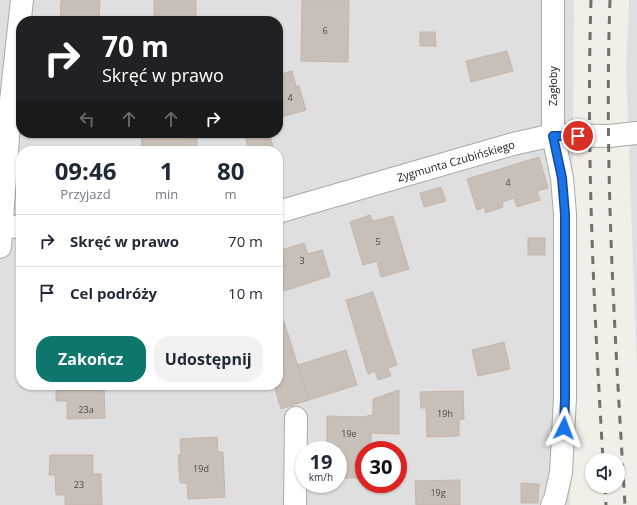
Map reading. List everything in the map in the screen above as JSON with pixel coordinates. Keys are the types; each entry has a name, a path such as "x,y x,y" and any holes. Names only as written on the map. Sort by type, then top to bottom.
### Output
{"street":[{"path":"20,16 22,0"},
{"name":"Zagłoby","path":"552,0 553,136 562,178 565,214 565,398 561,473 555,499 552,505"},
{"path":"7,233 10,110 16,55"},
{"name":"Zygmunta Czubińskiego","path":"283,211 513,144 553,136 609,136 637,134"},
{"path":"295,505 296,418"}],"shaded area":[{"path":"0,0 574,0 570,505 0,505"},
{"path":"629,0 637,0 637,371 626,68"}],"building":[{"path":"61,0 100,0 99,16 60,16"},
{"path":"154,0 196,0 196,16 154,16"},
{"path":"302,0 349,0 348,62 301,61"},
{"path":"420,32 435,32 436,46 420,46"},
{"path":"507,51 513,71 471,82 466,61"},
{"path":"292,71 296,86 299,86 306,110 283,116 283,74"},
{"path":"142,138 197,138 197,146 141,146"},
{"path":"246,138 271,138 273,146 247,146"},
{"path":"539,157 548,188 537,191 540,200 517,207 514,198 502,202 503,207 486,213 484,207 477,210 467,179"},
{"path":"441,187 446,201 424,207 420,193"},
{"path":"370,215 373,221 393,216 409,269 381,277 377,261 363,265 350,222"},
{"path":"528,238 545,238 545,255 528,255"},
{"path":"304,243 308,254 322,250 330,276 284,291 283,249"},
{"path":"373,292 397,365 388,368 391,376 378,380 375,371 368,374 346,300"},
{"path":"283,322 309,400 281,409 275,390 283,390"},
{"path":"504,342 510,369 478,376 472,350"},
{"path":"346,350 357,385 309,400 298,365"},
{"path":"56,390 104,390 105,418 67,419 67,401 56,401"},
{"path":"399,390 399,434 371,433 371,441 355,441 355,478 347,478 347,441 327,441 327,416 362,417 373,415 373,399"},
{"path":"463,391 464,419 459,420 459,436 427,437 426,408 421,408 420,392"},
{"path":"217,437 218,452 223,452 225,497 188,499 187,483 180,483 178,455 181,455 180,439"},
{"path":"50,455 93,455 93,474 101,474 102,505 65,505 65,495 56,495 55,475 49,475"},
{"path":"460,480 460,505 416,505 415,481"},
{"path":"521,483 539,484 538,503 521,503"}],"railway":[{"path":"591,0 590,172 594,288 603,453"},
{"path":"610,0 608,126 609,189 614,316 625,505"},
{"path":"605,493 606,505"}],"route":[{"path":"564,428 565,214 562,178 553,136 578,136"}]}
